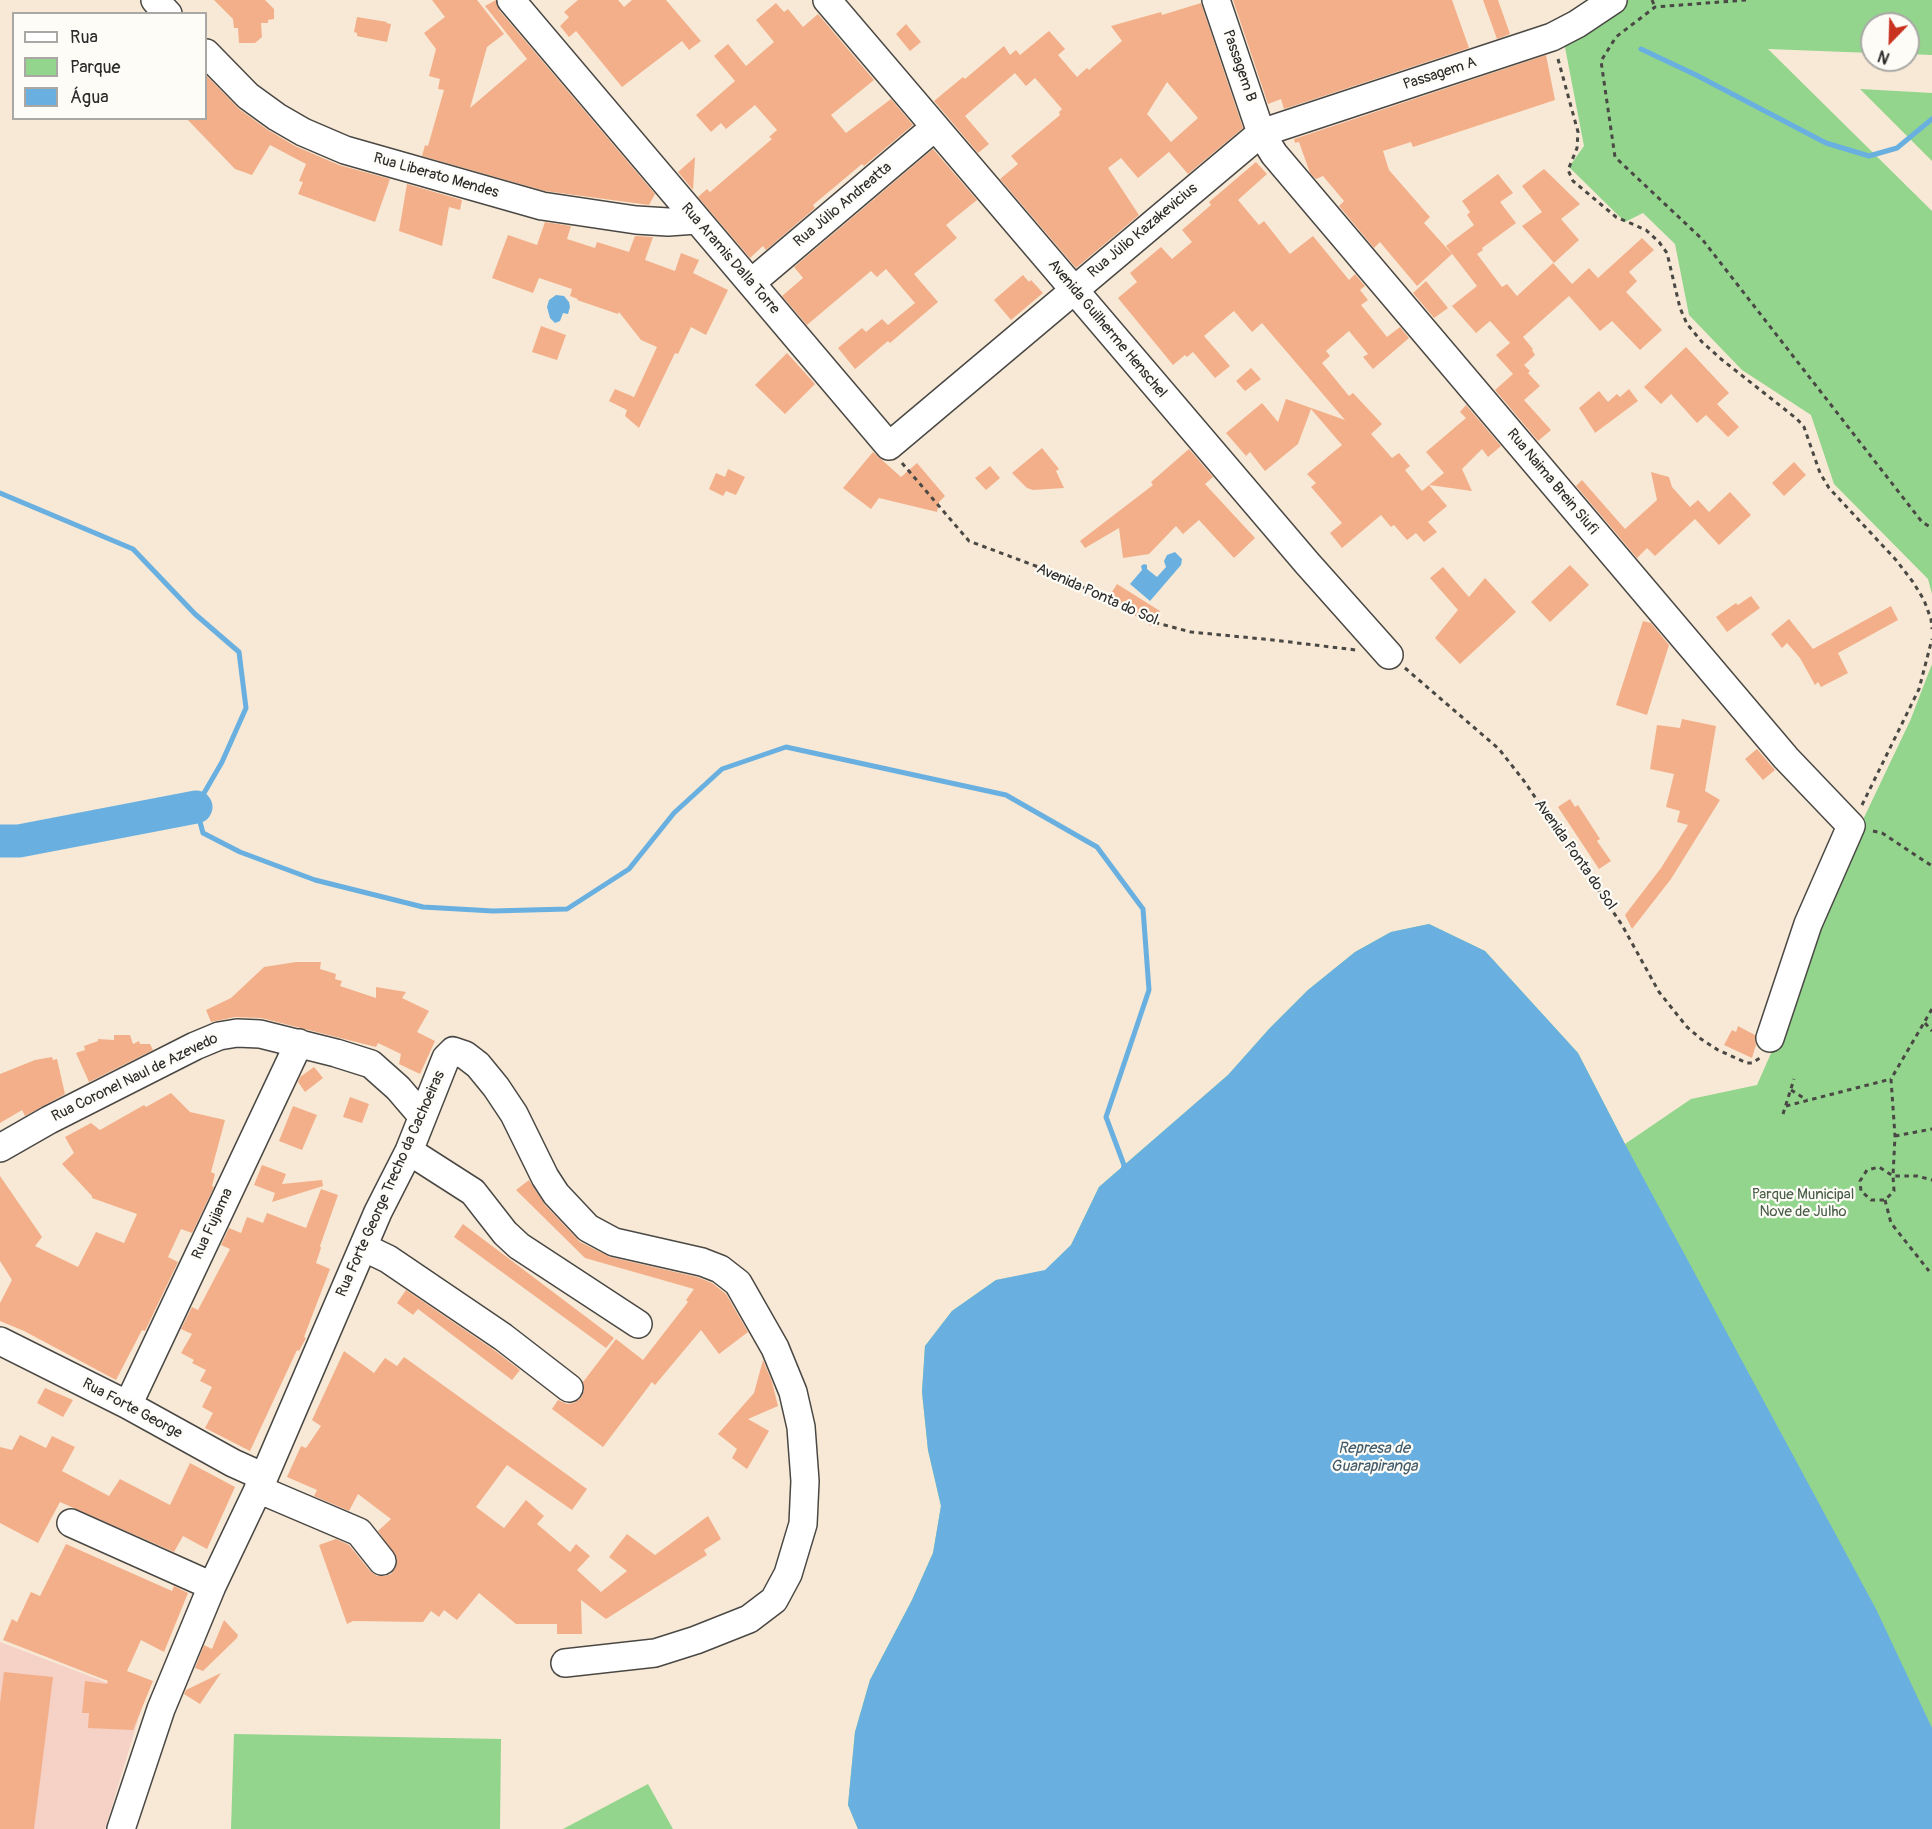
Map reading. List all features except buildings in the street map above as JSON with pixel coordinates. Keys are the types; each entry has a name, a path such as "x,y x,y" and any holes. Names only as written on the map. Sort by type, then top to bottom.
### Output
{"street":[{"path":"155,0 166,12"},
{"name":"Rua Aramis Dalla Torre","path":"511,0 889,446"},
{"name":"Avenida Guilherme Henschel","path":"827,0 1307,563 1389,655"},
{"name":"Passagem B","path":"1216,0 1260,133"},
{"name":"Passagem A","path":"1260,133 1552,37 1577,24 1612,0"},
{"name":"Rua Liberato Mendes","path":"207,54 248,96 277,117 303,132 345,150 542,206 636,220 668,222 696,220"},
{"name":"Rua Júlio Andreatta","path":"751,283 935,127"},
{"name":"Rua Júlio Kazakevicius","path":"889,446 1260,133"},
{"name":"Rua Naima Brein Siufi","path":"1260,133 1290,173 1737,701 1786,758 1851,826"},
{"path":"1770,1038 1808,924 1851,826"},
{"name":"Rua Coronel Naul de Azevedo","path":"0,1148 103,1092 219,1036 237,1033 260,1034 362,1060 380,1070 422,1116"},
{"name":"Rua Fujiama","path":"128,1405 299,1043"},
{"name":"Rua Forte George Trecho da Cachoeiras","path":"121,1829 161,1709 212,1586 261,1483 363,1247 409,1151 448,1055 453,1051 465,1054 478,1065 508,1105 556,1194 588,1228 614,1242 702,1262 731,1276 746,1295 775,1348 793,1392 801,1427 805,1481 803,1524 788,1574 774,1600 749,1619 655,1653 565,1663"},
{"path":"409,1151 473,1192 505,1233 519,1246 638,1324"},
{"path":"363,1247 388,1259 503,1337 569,1389"},
{"name":"Rua Forte George","path":"0,1341 128,1405 233,1463 261,1483 359,1532 382,1561"},
{"path":"71,1523 212,1586"}],"path":[{"path":"1652,0 1655,7"},
{"path":"1746,0 1655,7 1616,38 1601,62 1615,156 1702,239 1922,522 1932,528"},
{"path":"1552,37 1578,132 1577,148 1568,170 1573,181 1616,217 1646,230 1659,242 1666,253 1680,308 1687,324 1720,359 1797,418 1804,427 1820,472 1829,488 1896,560 1913,582 1924,600 1932,629"},
{"name":"Avenida Ponta do Sol","path":"889,446 957,531 969,542 1041,568 1122,605 1153,622 1191,632 1389,655 1499,749 1524,781 1623,925 1659,992 1687,1027 1718,1050 1747,1063 1758,1060 1764,1054 1770,1038"},
{"path":"1932,639 1915,698 1851,826 1882,833 1932,866"},
{"path":"1932,1009 1891,1079 1895,1136 1893,1176 1894,1191 1885,1200 1871,1200 1861,1191 1860,1181 1867,1170 1879,1167 1893,1176 1917,1176 1932,1180"},
{"path":"1924,1023 1932,1031"},
{"path":"1783,1114 1794,1079"},
{"path":"1786,1106 1891,1079"},
{"path":"1791,1090 1807,1100"},
{"path":"1895,1136 1932,1129"},
{"path":"1885,1200 1891,1223 1929,1271"}],"shaded area":[{"path":"0,1642 145,1697 105,1829 0,1829"}],"green space":[{"path":"1621,0 1932,0 1932,55 1920,54 1920,12 1860,12 1860,53 1768,49 1932,211 1932,594 1928,579 1834,484 1811,415 1742,370 1689,315 1675,244 1643,213 1625,222 1569,167 1584,146 1564,42"},
{"path":"1860,89 1932,93 1932,161"},
{"name":"Represa de Guarapiranga","path":"1932,664 1932,1829 858,1829 848,1805 855,1732 870,1680 912,1600 933,1553 941,1506 928,1450 922,1392 925,1346 952,1311 996,1280 1045,1271 1071,1245 1099,1187 1228,1075 1308,990 1355,952 1391,932 1429,924 1485,951 1578,1053 1625,1144 1691,1099 1757,1085 1787,1017 1859,828 1910,721"},
{"path":"234,1734 501,1739 500,1829 231,1829"},
{"path":"648,1784 673,1829 563,1829"}],"water":[{"path":"556,295 564,296 570,307 568,314 563,313 560,321 555,323 550,318 547,307 549,300"},
{"path":"1175,552 1182,559 1181,565 1150,601 1130,584 1142,570 1141,566 1144,564 1157,577 1166,567 1164,561 1167,555"},
{"name":"Represa de Guarapiranga","path":"1429,924 1485,951 1578,1053 1876,1609 1932,1728 1932,1829 858,1829 848,1805 855,1732 870,1680 912,1600 933,1553 941,1506 928,1450 922,1392 925,1346 952,1311 996,1280 1045,1270 1071,1245 1099,1187 1228,1075 1308,990 1355,952 1391,932"}],"waterway":[{"path":"1641,49 1826,143 1869,156 1897,148 1932,119"},
{"path":"0,493 133,549 195,614 239,652 246,708 222,762 196,807 203,833 240,852 315,880 423,907 493,911 567,909 629,869 674,813 722,769 786,747 1006,795 1097,847 1143,909 1149,990 1106,1117 1124,1165 1123,1171"},
{"path":"0,841 19,841 196,807"}],"park label":[{"name":"Parque Municipal Nove de Julho","path":"1803,1204"}]}
